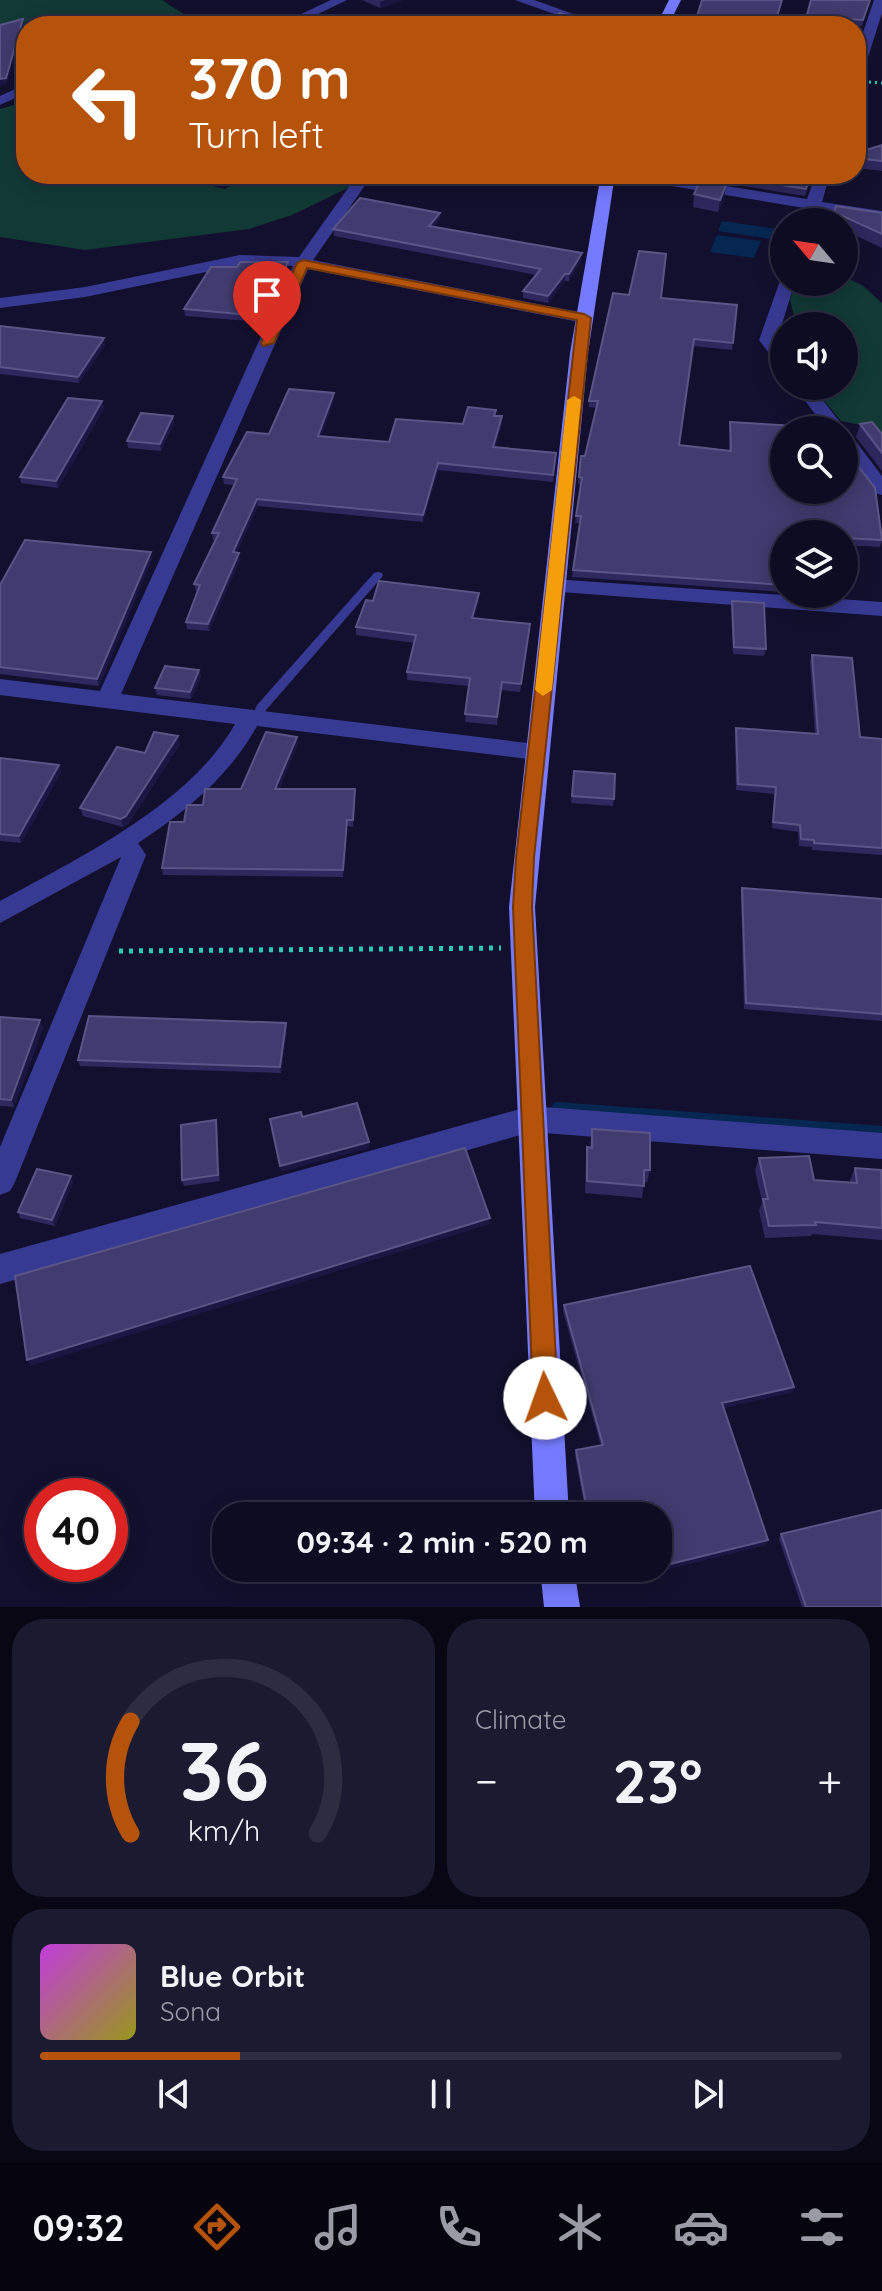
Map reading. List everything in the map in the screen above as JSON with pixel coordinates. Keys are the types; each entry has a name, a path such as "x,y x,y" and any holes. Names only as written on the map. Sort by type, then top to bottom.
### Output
{"street":[{"path":"305,16 341,0"},
{"path":"521,0 570,16"},
{"path":"866,47 878,16 880,0"},
{"path":"107,700 303,263 359,184"},
{"path":"551,1502 522,949 525,858 584,318 606,184"},
{"path":"684,184 882,216"},
{"path":"812,208 820,184"},
{"path":"0,303 99,289 240,260 275,259 584,318"},
{"path":"814,400 826,416"},
{"path":"858,457 882,489"},
{"path":"554,586 882,609"},
{"path":"0,687 536,752"},
{"path":"0,913 122,843 160,816 220,761 245,733 253,718"},
{"path":"0,1182 134,855 122,843"},
{"path":"0,1269 531,1119 882,1146"},
{"path":"559,1582 562,1607"}],"lane":[{"path":"253,718 378,575"}],"path":[{"path":"95,950 295,952 522,949"}],"green space":[{"path":"0,0 162,0 187,16 16,16 16,25 0,29"},
{"path":"16,104 16,184 203,184 225,189 233,184 352,186 292,215 249,229 85,250 0,237 0,109"},
{"path":"858,283 882,303 882,441 866,426 858,424 858,416 837,416 824,400 858,400 858,312 793,312 791,296 858,296"}],"water":[{"path":"722,221 770,228 770,239 718,231"},
{"path":"717,235 761,241 754,258 710,252"}],"building":[{"path":"702,0 782,0 777,16 697,16"},
{"path":"811,0 870,0 864,16 807,15"},
{"path":"16,21 16,43 6,78 0,79 0,25"},
{"path":"882,145 882,161 866,159 866,150"},
{"path":"699,184 726,185 720,200 694,194"},
{"path":"775,184 808,184 806,189"},
{"path":"360,198 440,213 429,226 582,253 569,274 565,274 548,296 523,291 541,269 333,229"},
{"path":"858,209 882,213 882,234 858,223"},
{"path":"639,251 666,254 661,298 737,305 733,343 694,339 679,445 731,451 730,422 770,424 770,504 858,504 858,466 875,488 882,540 858,539 858,520 770,520 770,584 573,570 581,516 576,516 582,478 579,477 581,456 585,456 598,401 589,401 613,293 629,295"},
{"path":"240,262 288,262 263,316 184,309 211,267 237,267"},
{"path":"0,326 104,338 78,377 0,367"},
{"path":"289,389 334,393 318,436 389,442 396,419 463,424 468,407 496,410 494,416 502,416 493,447 556,453 553,475 438,463 423,515 257,499 233,552 239,553 208,624 186,622 200,585 194,584 219,533 212,533 237,479 223,477 247,432 269,434"},
{"path":"68,398 102,401 56,481 20,477"},
{"path":"141,413 173,416 160,444 127,441"},
{"path":"872,422 882,434 882,453 860,424"},
{"path":"25,540 151,552 97,679 0,667 0,585"},
{"path":"379,581 479,593 472,618 530,624 521,684 502,682 497,717 465,714 470,678 407,672 416,635 356,627 366,600 373,601"},
{"path":"732,601 764,603 766,649 734,647"},
{"path":"812,655 852,658 860,737 882,739 882,848 814,843 814,840 801,839 800,825 773,822 776,787 738,784 736,728 818,734"},
{"path":"165,666 199,670 190,692 155,688"},
{"path":"154,732 178,736 126,816 121,819 80,808 117,747 145,753"},
{"path":"266,732 297,737 275,789 355,789 353,820 347,820 343,870 162,868 170,822 184,822 187,805 203,805 205,789 241,789"},
{"path":"0,758 59,765 19,836 0,834"},
{"path":"574,771 615,774 614,799 572,796"},
{"path":"742,888 882,899 882,1014 746,1003"},
{"path":"89,1016 286,1023 280,1067 78,1060"},
{"path":"0,1017 40,1020 11,1100 0,1099"},
{"path":"357,1103 369,1142 280,1166 270,1119 301,1112 302,1117"},
{"path":"216,1120 218,1175 182,1180 181,1125"},
{"path":"592,1129 650,1133 650,1170 644,1170 644,1186 587,1181 587,1147 592,1148"},
{"path":"465,1148 490,1218 27,1360 15,1276"},
{"path":"809,1156 814,1180 857,1183 855,1168 881,1170 882,1228 815,1222 816,1225 769,1226 763,1199 768,1199 759,1158"},
{"path":"37,1169 71,1176 52,1220 18,1212"},
{"path":"750,1266 794,1387 722,1403 768,1540 672,1564 672,1502 586,1502 576,1450 603,1445 564,1305"},
{"path":"882,1510 882,1607 806,1607 781,1534"}],"waterway":[{"path":"557,1107 882,1131"}],"slow traffic":[{"path":"543,690 574,400"}],"route":[{"path":"267,343 303,263 584,318 522,907 545,1398"}]}
